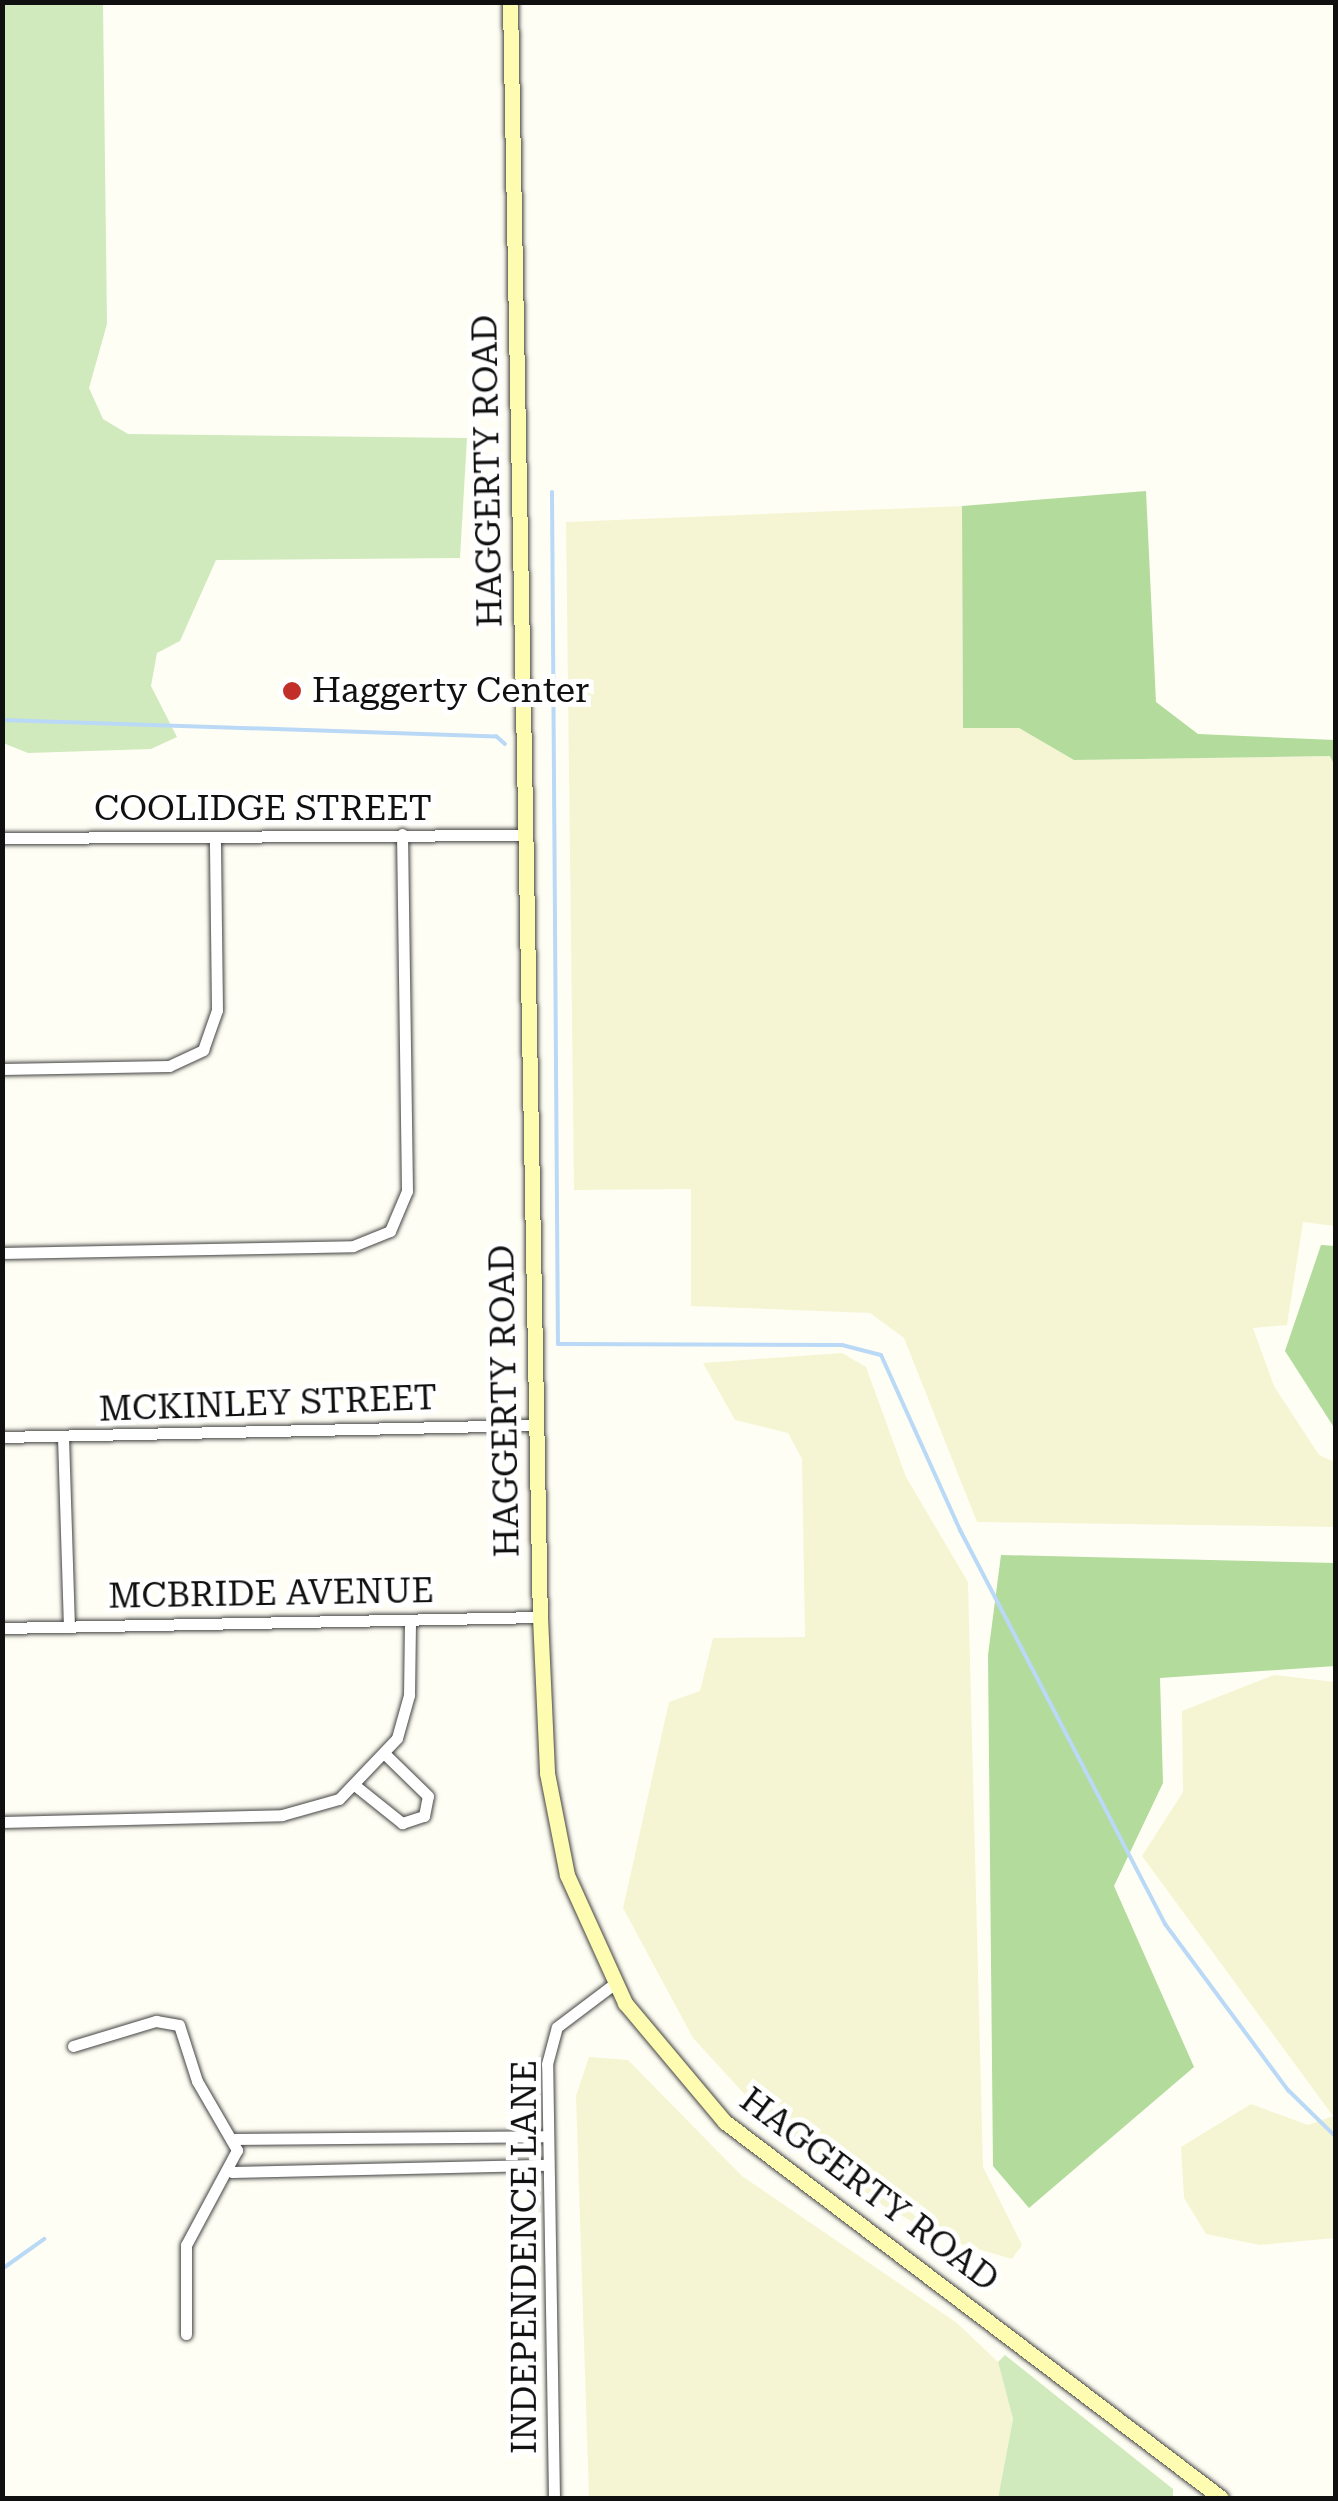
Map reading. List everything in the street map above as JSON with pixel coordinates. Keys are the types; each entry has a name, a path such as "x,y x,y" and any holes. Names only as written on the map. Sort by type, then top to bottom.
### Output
{"main road":[{"name":"HAGGERTY ROAD","path":"510,2 535,1425 540,1617 557,1832 614,1984 680,2076 771,2162 1025,2342 1221,2498"}],"street":[{"path":"2,1254 353,1246 393,1228 407,1190 402,834"},
{"name":"COOLIDGE STREET","path":"2,838 525,835"},
{"path":"2,1069 169,1066 203,1050 217,1010 214,837"},
{"name":"MCKINLEY STREET","path":"2,1436 535,1425"},
{"path":"63,1437 69,1625"},
{"name":"MCBRIDE AVENUE","path":"2,1628 540,1617"},
{"path":"2,1822 296,1814 357,1787 387,1756 409,1695 410,1620"},
{"path":"357,1787 402,1823 424,1816 428,1796 387,1756"},
{"name":"INDEPENDENCE LANE","path":"554,2498 547,2136 557,2027 614,1984"},
{"path":"73,2046 156,2020 179,2025 196,2081 234,2145 232,2172 186,2245 186,2334"},
{"path":"234,2145 547,2136"},
{"path":"232,2172 548,2165"}],"green space":[{"path":"2,3 103,3 107,324 89,388 103,419 128,434 467,438 460,558 216,560 180,641 157,653 151,686 177,737 151,749 28,753 3,743"},
{"path":"1146,491 1156,702 1198,734 1335,740 1335,766 1330,756 1074,760 1019,728 963,728 962,506"},
{"path":"962,506 963,728 1019,728 1074,760 1331,756 1336,766 1335,1226 1303,1222 1287,1325 1253,1328 1274,1386 1319,1455 1335,1462 1335,1527 977,1522 904,1338 870,1313 691,1306 691,1189 574,1190 566,522"},
{"path":"1321,1245 1335,1246 1335,1429 1285,1351"},
{"path":"842,1353 866,1367 906,1477 968,1582 983,2167 1022,2245 1012,2259 944,2239 875,2201 759,2110 693,2038 623,1908 669,1702 700,1691 713,1638 805,1637 802,1459 788,1433 735,1420 703,1363"},
{"path":"1001,1555 1336,1563 1335,1666 1160,1678 1163,1783 1114,1886 1194,2067 1029,2208 993,2166 988,1655"},
{"path":"1274,1675 1335,1682 1335,2238 1260,2245 1206,2234 1184,2198 1181,2147 1251,2104 1308,2125 1333,2116 1142,1856 1183,1792 1182,1711"},
{"path":"589,2057 628,2060 742,2176 957,2323 998,2362 1013,2419 998,2498 589,2498 576,2096"},
{"path":"1005,2355 1173,2489 1173,2498 998,2498 1013,2419 998,2362"}],"waterway":[{"path":"552,492 558,1344 842,1345 881,1355 960,1530 1165,1924 1288,2090 1336,2137"},
{"path":"2,720 496,736 505,744"},
{"path":"2,2269 44,2239"}],"place":[{"name":"Haggerty Center","path":"292,691"}]}
